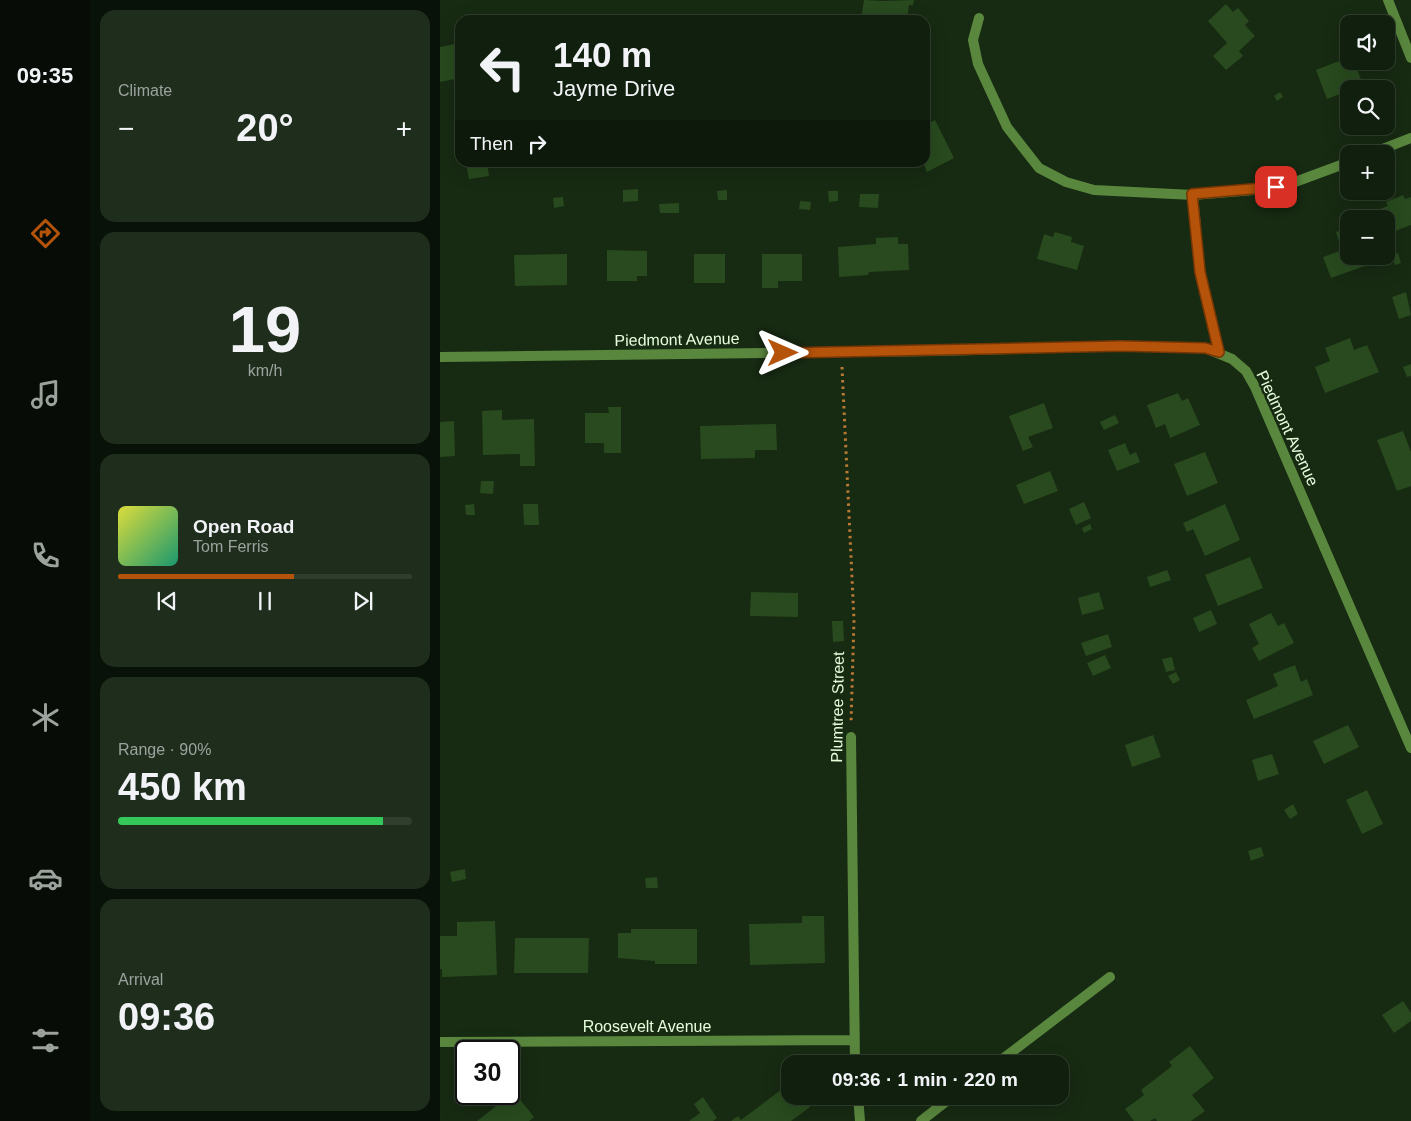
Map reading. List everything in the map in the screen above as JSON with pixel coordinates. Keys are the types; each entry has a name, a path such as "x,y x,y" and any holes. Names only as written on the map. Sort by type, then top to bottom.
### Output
{"street":[{"path":"1388,0 1411,58"},
{"path":"979,18 973,40 978,64 1007,127 1039,168 1066,182 1094,190 1192,194 1266,189 1287,185 1340,165"},
{"path":"1393,145 1411,138"},
{"path":"1192,194 1200,272 1219,352"},
{"name":"Piedmont Avenue","path":"440,357 1121,346 1205,348 1219,352 1232,359 1246,371 1255,387 1410,742"},
{"name":"Plumtree Street","path":"851,737 855,1055"},
{"path":"1008,1055 1110,978"},
{"name":"Roosevelt Avenue","path":"440,1042 854,1040"},
{"path":"859,1105 860,1121"},
{"path":"920,1121 941,1105"}],"path":[{"name":"Plumtree Street","path":"840,352 845,392 854,620 851,737"}],"building":[{"path":"864,0 914,0 913,5 909,5 908,15 862,15"},
{"path":"1226,4 1233,12 1238,8 1249,21 1245,25 1255,36 1239,51 1243,56 1226,70 1213,56 1227,43 1208,21"},
{"path":"455,44 455,79 440,82 440,47"},
{"path":"1340,61 1340,70 1357,70 1361,80 1340,80 1340,94 1327,99 1316,70"},
{"path":"1280,92 1283,97 1277,101 1274,96"},
{"path":"935,120 954,158 927,172 925,167 930,167 930,122"},
{"path":"467,167 488,167 489,176 469,179"},
{"path":"638,189 638,201 623,202 623,190"},
{"path":"727,190 727,200 718,200 717,191"},
{"path":"828,191 838,191 838,201 829,202"},
{"path":"860,194 879,194 878,208 859,207"},
{"path":"1403,195 1405,199 1411,197 1411,225 1395,231 1395,210 1377,210 1388,206 1386,202 1395,200"},
{"path":"563,197 564,206 554,208 553,198"},
{"path":"800,201 811,202 810,210 799,209"},
{"path":"679,203 679,213 660,213 659,204"},
{"path":"1340,231 1340,244 1336,232"},
{"path":"1055,232 1072,237 1071,242 1084,246 1077,270 1037,259 1044,234 1053,237"},
{"path":"898,237 898,244 908,244 909,270 869,272 868,275 839,277 838,247 876,244 876,238"},
{"path":"607,250 647,251 647,276 637,276 637,281 607,281"},
{"path":"1340,251 1340,265 1368,265 1331,278 1323,257"},
{"path":"1398,253 1401,263 1395,265 1395,254"},
{"path":"567,254 567,285 515,286 514,255"},
{"path":"694,254 725,254 725,283 694,283"},
{"path":"762,254 802,254 802,281 778,281 778,288 762,288"},
{"path":"1406,292 1411,315 1399,319 1392,297"},
{"path":"1350,338 1354,350 1367,345 1379,372 1325,393 1315,367 1330,361 1325,348"},
{"path":"1411,364 1411,376 1407,377 1403,367"},
{"path":"1178,393 1182,401 1188,398 1200,425 1170,438 1165,424 1156,428 1147,405"},
{"path":"1044,403 1053,428 1028,437 1033,447 1023,451 1009,416"},
{"path":"608,407 621,407 621,453 604,453 604,443 585,443 585,413 609,413"},
{"path":"502,410 502,420 534,419 535,466 520,466 520,454 483,455 482,411"},
{"path":"1115,415 1119,423 1104,430 1100,422"},
{"path":"454,421 455,456 440,457 440,422"},
{"path":"776,424 777,450 755,450 755,458 701,459 700,426"},
{"path":"1403,431 1411,452 1411,486 1397,491 1377,440"},
{"path":"1125,443 1130,455 1136,452 1140,462 1117,471 1108,450"},
{"path":"1205,452 1218,483 1187,496 1174,464"},
{"path":"1050,471 1058,491 1024,504 1016,485"},
{"path":"481,481 494,481 493,494 480,493"},
{"path":"1084,502 1091,518 1076,525 1069,509"},
{"path":"474,504 475,515 466,515 465,505"},
{"path":"523,504 538,504 539,525 524,525"},
{"path":"1225,504 1240,540 1205,556 1193,529 1187,532 1183,523"},
{"path":"1090,524 1092,529 1084,533 1082,528"},
{"path":"1250,557 1263,588 1218,606 1205,575"},
{"path":"1167,570 1171,580 1150,587 1147,577"},
{"path":"751,592 798,593 798,617 750,616"},
{"path":"1099,592 1104,609 1082,615 1078,598"},
{"path":"1211,610 1217,624 1199,632 1193,618"},
{"path":"1271,613 1278,626 1284,623 1294,643 1259,661 1252,648 1259,644 1249,624"},
{"path":"832,621 843,621 844,641 833,642"},
{"path":"1108,634 1112,647 1086,656 1081,643"},
{"path":"1105,655 1111,668 1093,676 1087,663"},
{"path":"1172,657 1175,670 1166,672 1162,659"},
{"path":"1295,665 1301,682 1307,679 1313,695 1254,719 1246,700 1278,686 1273,674"},
{"path":"1176,672 1180,680 1173,684 1168,676"},
{"path":"1348,725 1359,747 1324,764 1313,741"},
{"path":"1153,735 1161,757 1132,767 1125,745"},
{"path":"1272,754 1279,774 1258,781 1252,760"},
{"path":"1367,790 1383,824 1362,834 1346,800"},
{"path":"1293,804 1298,814 1290,819 1284,810"},
{"path":"1261,847 1264,856 1251,861 1248,851"},
{"path":"465,869 466,879 452,882 450,872"},
{"path":"657,877 658,888 646,888 645,878"},
{"path":"802,916 824,916 825,963 750,965 749,924 802,923"},
{"path":"495,921 497,975 442,977 442,969 440,969 440,936 457,936 457,922"},
{"path":"631,929 697,929 697,964 655,964 655,961 618,958 618,933 631,933"},
{"path":"515,938 589,938 588,973 514,973"},
{"path":"1403,1001 1411,1013 1411,1021 1394,1033 1382,1015"},
{"path":"1190,1046 1214,1078 1192,1095 1205,1111 1191,1121 1157,1121 1155,1118 1150,1121 1134,1121 1125,1109 1144,1095 1141,1090 1172,1066 1169,1062"},
{"path":"781,1090 781,1105 809,1105 810,1107 791,1121 731,1121 738,1116 741,1120"},
{"path":"703,1097 717,1118 713,1121 689,1121 700,1113 694,1104"},
{"path":"520,1100 534,1117 529,1121 477,1121 497,1105 520,1105"}],"route":[{"path":"783,353 1121,346 1205,348 1219,352 1200,272 1192,194 1276,187"}]}
